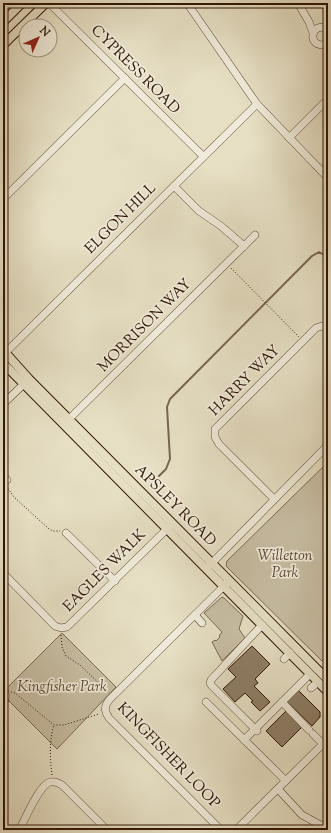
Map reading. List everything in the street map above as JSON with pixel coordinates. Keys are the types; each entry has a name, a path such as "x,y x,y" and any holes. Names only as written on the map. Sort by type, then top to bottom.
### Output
{"main road":[{"path":"3,22 22,3"},
{"path":"3,45 46,3"},
{"name":"APSLEY ROAD","path":"4,352 26,381"},
{"name":"APSLEY ROAD","path":"3,363 26,381 66,421 226,584 287,656 310,674 328,692"},
{"name":"APSLEY ROAD","path":"226,584 328,680"}],"street":[{"name":"CYPRESS ROAD","path":"49,3 203,156"},
{"path":"187,3 257,104 328,178"},
{"path":"298,3 309,22 322,29 313,38 315,42 326,46"},
{"path":"3,199 125,78"},
{"path":"289,138 328,99"},
{"name":"ELGON HILL","path":"4,352 257,104"},
{"path":"174,186 199,211 221,226 244,246"},
{"name":"MORRISON WAY","path":"66,421 255,235"},
{"name":"HARRY WAY","path":"274,499 219,444 215,437 215,428 319,326 328,327"},
{"path":"3,404 26,381"},
{"path":"209,566 328,445"},
{"name":"EAGLES WALK","path":"3,573 50,621 61,628 66,627 72,624 169,526"},
{"path":"66,533 114,581"},
{"name":"KINGFISHER LOOP","path":"221,830 109,718 105,712 105,707 107,702 226,584"},
{"path":"195,615 202,623"},
{"path":"256,730 210,683 211,680 254,639 262,625"},
{"path":"244,740 256,730 286,696 310,674"},
{"path":"311,688 318,682"},
{"path":"3,705 6,699 4,691"},
{"path":"206,702 286,781"},
{"path":"236,830 326,742 311,732 282,702"},
{"path":"19,830 42,789 49,782 53,781 62,785 107,830"},
{"path":"278,790 302,815 328,828"}],"path":[{"path":"226,263 303,341"},
{"path":"5,478 6,486 10,493 49,529 53,531 59,530 66,533"},
{"path":"61,628 62,647 66,656 80,665 113,697"},
{"path":"4,691 15,694 54,725 64,725 105,712"},
{"path":"53,781 50,756 51,733 54,725"}],"green space":[{"name":"Willetton Park","path":"328,462 328,667 226,566 227,561"},
{"path":"222,597 243,616 239,629 245,638 222,661 212,642 215,640 216,641 220,637 219,636 222,632 204,613"},
{"name":"Kingfisher Park","path":"62,633 116,687 57,749 9,701 7,688"}],"building":[{"path":"317,3 328,3 328,10 326,12"},
{"path":"252,646 270,664 255,679 258,683 254,686 270,702 260,711 245,693 235,702 223,689 236,677 228,669"},
{"path":"298,690 320,712 320,717 312,726 286,701"},
{"path":"286,711 302,727 282,747 266,731"}],"waterway":[{"path":"159,476 166,469 170,459 167,407 170,399 312,256 319,252 328,257"}]}
